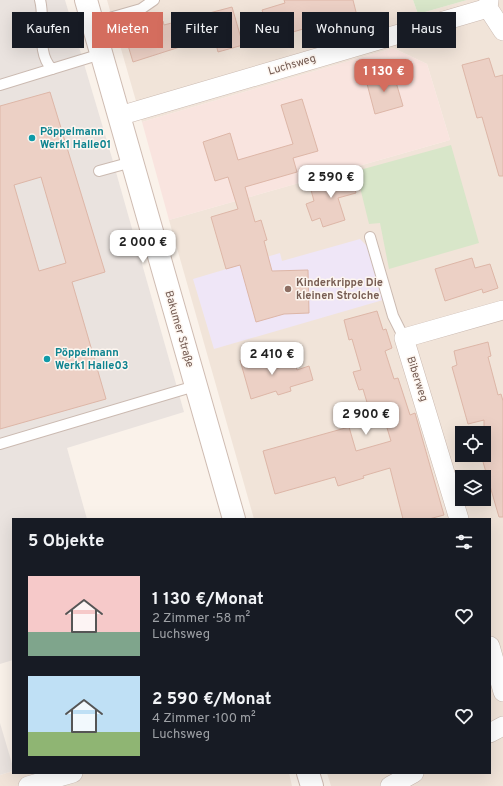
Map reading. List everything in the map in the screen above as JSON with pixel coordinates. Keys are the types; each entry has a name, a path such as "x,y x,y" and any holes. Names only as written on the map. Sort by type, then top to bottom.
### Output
{"main road":[{"name":"Bakumer Straße","path":"86,0 92,23"},
{"name":"Bakumer Straße","path":"99,48 234,518"},
{"path":"308,774 312,786"}],"street":[{"name":"Luchsweg","path":"119,116 488,4 503,31"},
{"path":"404,338 503,310"},
{"name":"Biberweg","path":"404,338 459,518"},
{"path":"491,650 503,692"},
{"path":"491,732 503,726"},
{"path":"28,786 70,774"},
{"path":"390,786 412,774"}],"lane":[{"path":"40,0 43,9 43,52 48,65 52,69"},
{"path":"130,12 141,9 154,0"},
{"path":"0,85 101,54"},
{"path":"99,171 132,162"},
{"path":"370,237 393,316 404,338"},
{"path":"0,444 195,386"}],"shaded area":[{"path":"0,0 65,0 69,12 12,12 12,48 79,48 184,412 67,448 87,518 12,518 12,660 0,664"},
{"path":"107,0 413,0 417,12 397,12 397,48 456,48 456,12 425,12 467,0 503,0 503,786 331,786 327,774 491,774 491,518 254,518 169,220 450,140 427,64 393,48 142,122 121,48 163,48 163,12 110,12"},
{"path":"393,48 427,64 450,140 169,220 142,122"},
{"name":"Kinderkrippe Die kleinen Strolche","path":"360,239 367,246 383,300 214,349 193,279 280,253 282,261"},
{"path":"0,723 12,764 12,771 0,775"},
{"path":"12,771 12,774 289,774 292,786 0,786 0,775"}],"green space":[{"path":"413,0 467,0 425,12 417,12"},
{"path":"451,145 479,243 389,269 380,223 369,224 356,171"}],"building":[{"path":"284,0 353,0 356,12 302,12 302,29 294,32 294,12 263,12 262,10 285,3"},
{"path":"232,7 240,35 240,46 218,52 217,48 232,48 232,12 213,12"},
{"path":"163,21 164,25 171,23 171,48 177,48 133,62 129,48 163,48"},
{"path":"489,58 495,77 503,75 503,176 499,176 482,117 477,118 462,65"},
{"path":"393,72 403,106 375,114 366,80"},
{"path":"50,92 105,272 72,282 106,399 0,429 0,106","holes":["41,177 66,263 39,271 14,185"]},
{"path":"302,99 318,151 293,158 297,172 245,187 255,222 261,220 267,240 264,241 272,271 308,270 309,313 284,314 256,322 240,265 226,269 211,217 238,209 228,177 215,181 203,142 230,133 238,160 293,144 281,105"},
{"path":"349,169 356,193 338,198 345,220 323,227 320,218 312,221 306,204 314,201 311,190 333,183 330,175"},
{"path":"472,258 475,268 490,264 498,288 483,293 482,289 445,301 435,269"},
{"path":"377,311 383,330 386,329 392,348 385,351 394,379 398,378 410,415 415,413 444,515 433,518 403,518 390,468 363,476 364,478 338,486 335,477 275,494 263,451 349,427 356,451 391,441 380,405 369,409 363,389 359,390 353,372 361,370 352,339 349,340 344,320"},
{"path":"488,342 491,356 488,357 498,395 501,394 503,401 503,517 499,517 491,489 491,470 485,470 483,462 491,462 491,426 484,426 484,420 468,424 452,367 457,365 454,351"},
{"path":"266,353 271,370 295,363 297,370 309,366 313,380 290,387 291,391 278,395 276,391 251,399 240,360"}],"place":[{"name":"Pöppelmann Werk1 Halle01","path":"32,138"},
{"name":"Kinderkrippe Die kleinen Strolche","path":"288,289"},
{"name":"Pöppelmann Werk1 Halle03","path":"47,359"}]}
